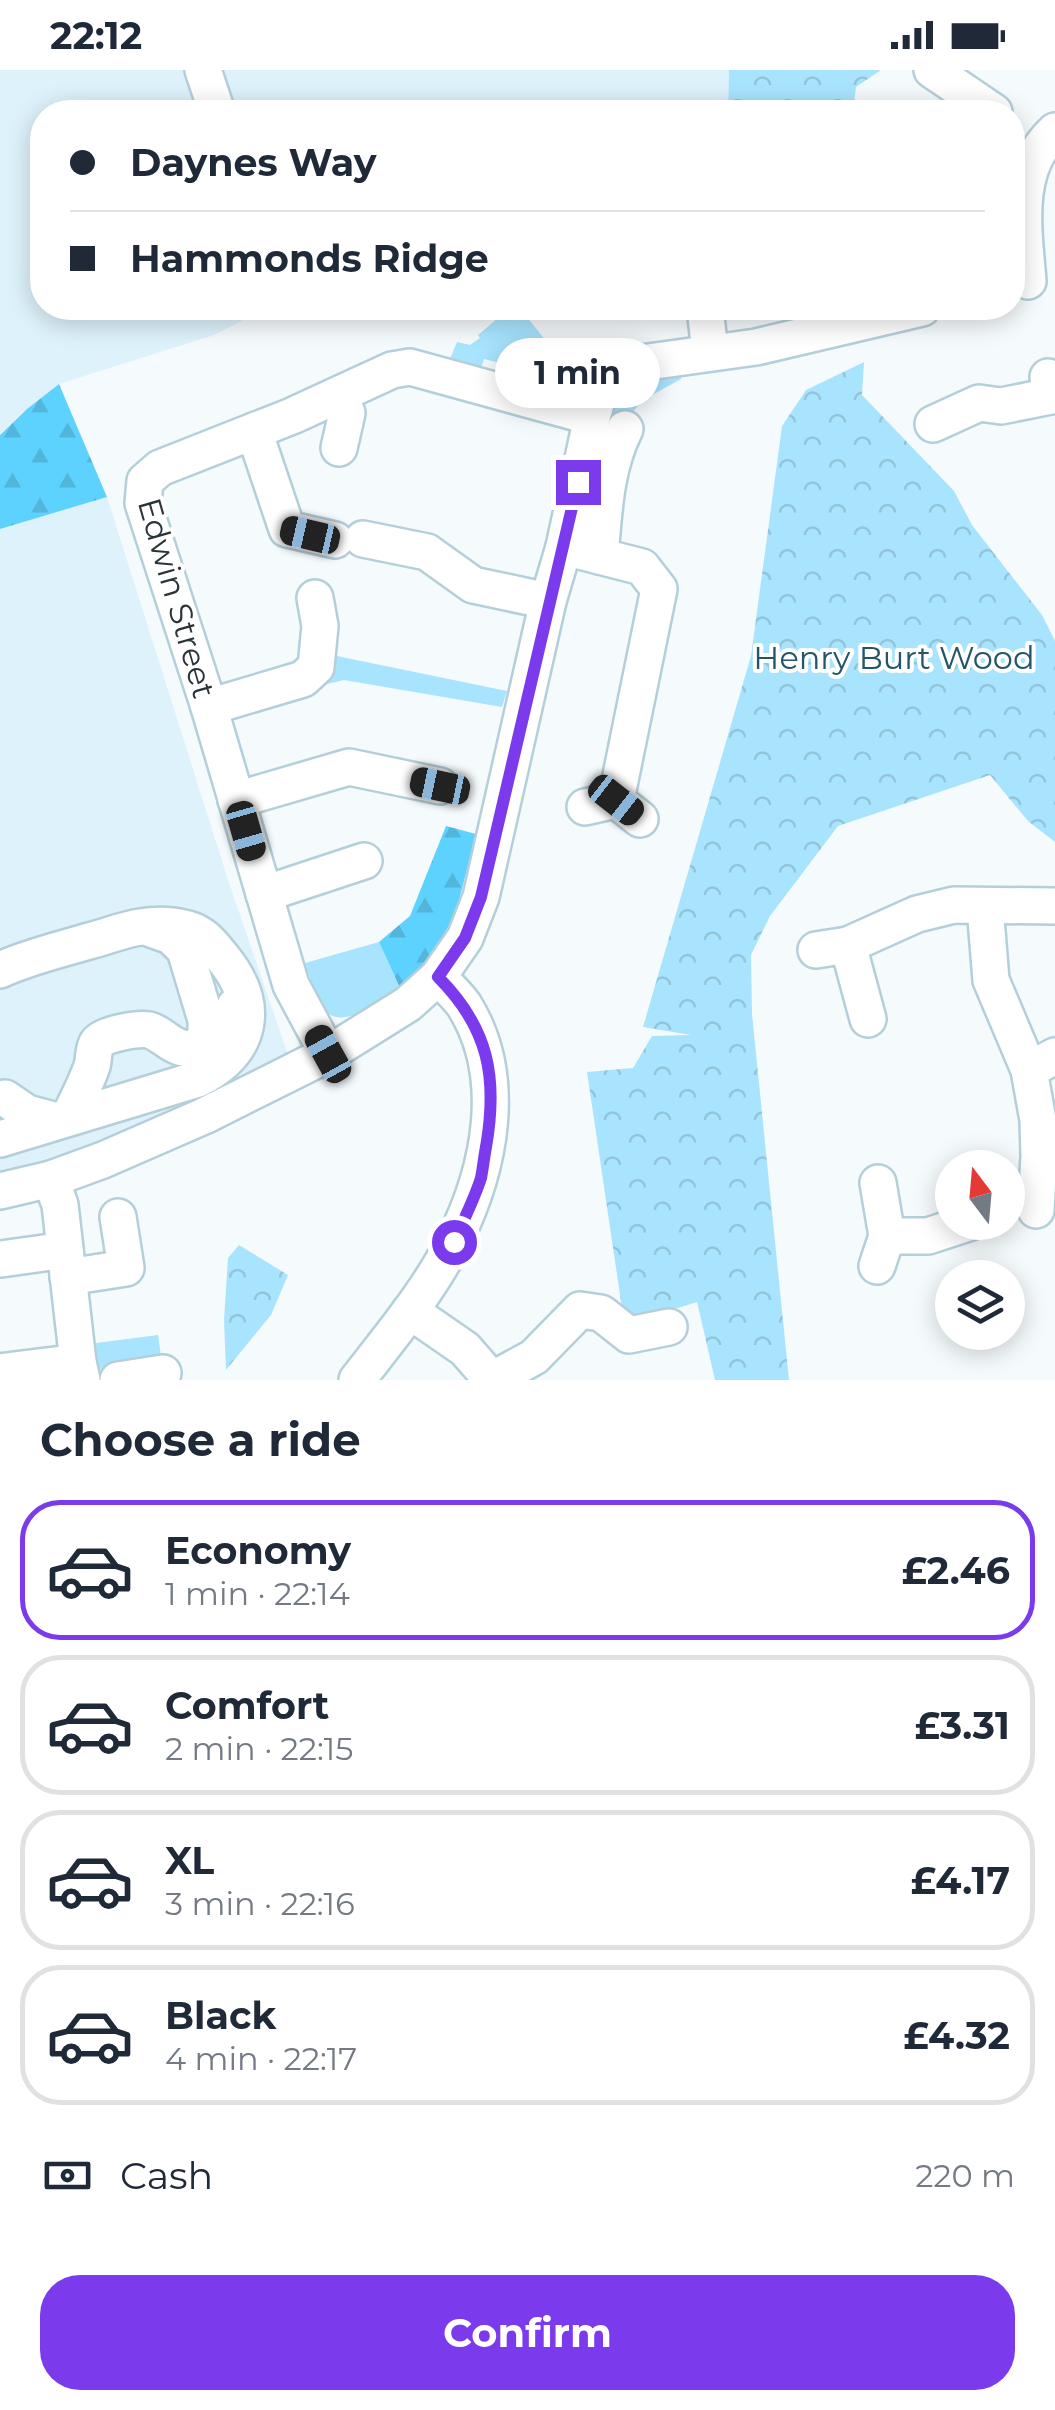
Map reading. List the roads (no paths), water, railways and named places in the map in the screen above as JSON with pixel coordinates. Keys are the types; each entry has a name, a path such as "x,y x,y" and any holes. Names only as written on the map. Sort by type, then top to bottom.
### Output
{"street":[{"path":"203,70 213,100"},
{"path":"922,75 971,100"},
{"path":"1025,190 1036,134"},
{"path":"1025,236 1032,281"},
{"path":"706,320 710,352"},
{"path":"600,556 606,487 614,450 598,397 617,374 641,363 756,347 871,320"},
{"name":"Edwin Street","path":"328,1054 292,985 143,503 145,481 160,468 392,370 410,368 608,423"},
{"path":"339,395 347,413 339,448"},
{"path":"933,424 979,402 1000,406 1051,397"},
{"path":"0,1191 51,1179 103,1160 204,1116 328,1054 408,1004 438,977 465,938 481,897 548,601 608,423"},
{"path":"254,431 286,529 427,552 474,585 548,601"},
{"path":"564,547 642,567 658,588 614,809"},
{"path":"208,707 303,679 316,667 320,626 315,598"},
{"path":"236,800 349,766 440,786"},
{"path":"264,894 364,861"},
{"path":"868,1019 832,948 917,914 954,905 1055,906"},
{"path":"985,907 991,980 1042,1063 1033,1213"},
{"path":"0,1139 198,1079 226,1061 240,1041 246,1023 238,977 205,937 187,929 165,925 140,927 36,956 3,972"},
{"path":"140,927 172,936 185,950 206,1020 200,1046"},
{"path":"63,1119 93,1063 100,1040 128,1030 149,1030 177,1046 200,1046 226,1032 236,1021 233,992 222,957"},
{"path":"357,1380 410,1312 454,1242 481,1177 491,1119 488,1060 462,1002 438,977"},
{"path":"2,1097 26,1113 63,1119"},
{"path":"0,1372 80,1371 60,1204 51,1179"},
{"path":"878,1183 882,1251 935,1234"},
{"path":"10,1254 126,1268 118,1217"},
{"path":"410,1312 465,1349 492,1380 534,1357 580,1310 601,1313 629,1335 669,1327"},
{"path":"118,1380 163,1373"}],"park label":[{"name":"Henry Burt Wood","path":"894,657"}]}
